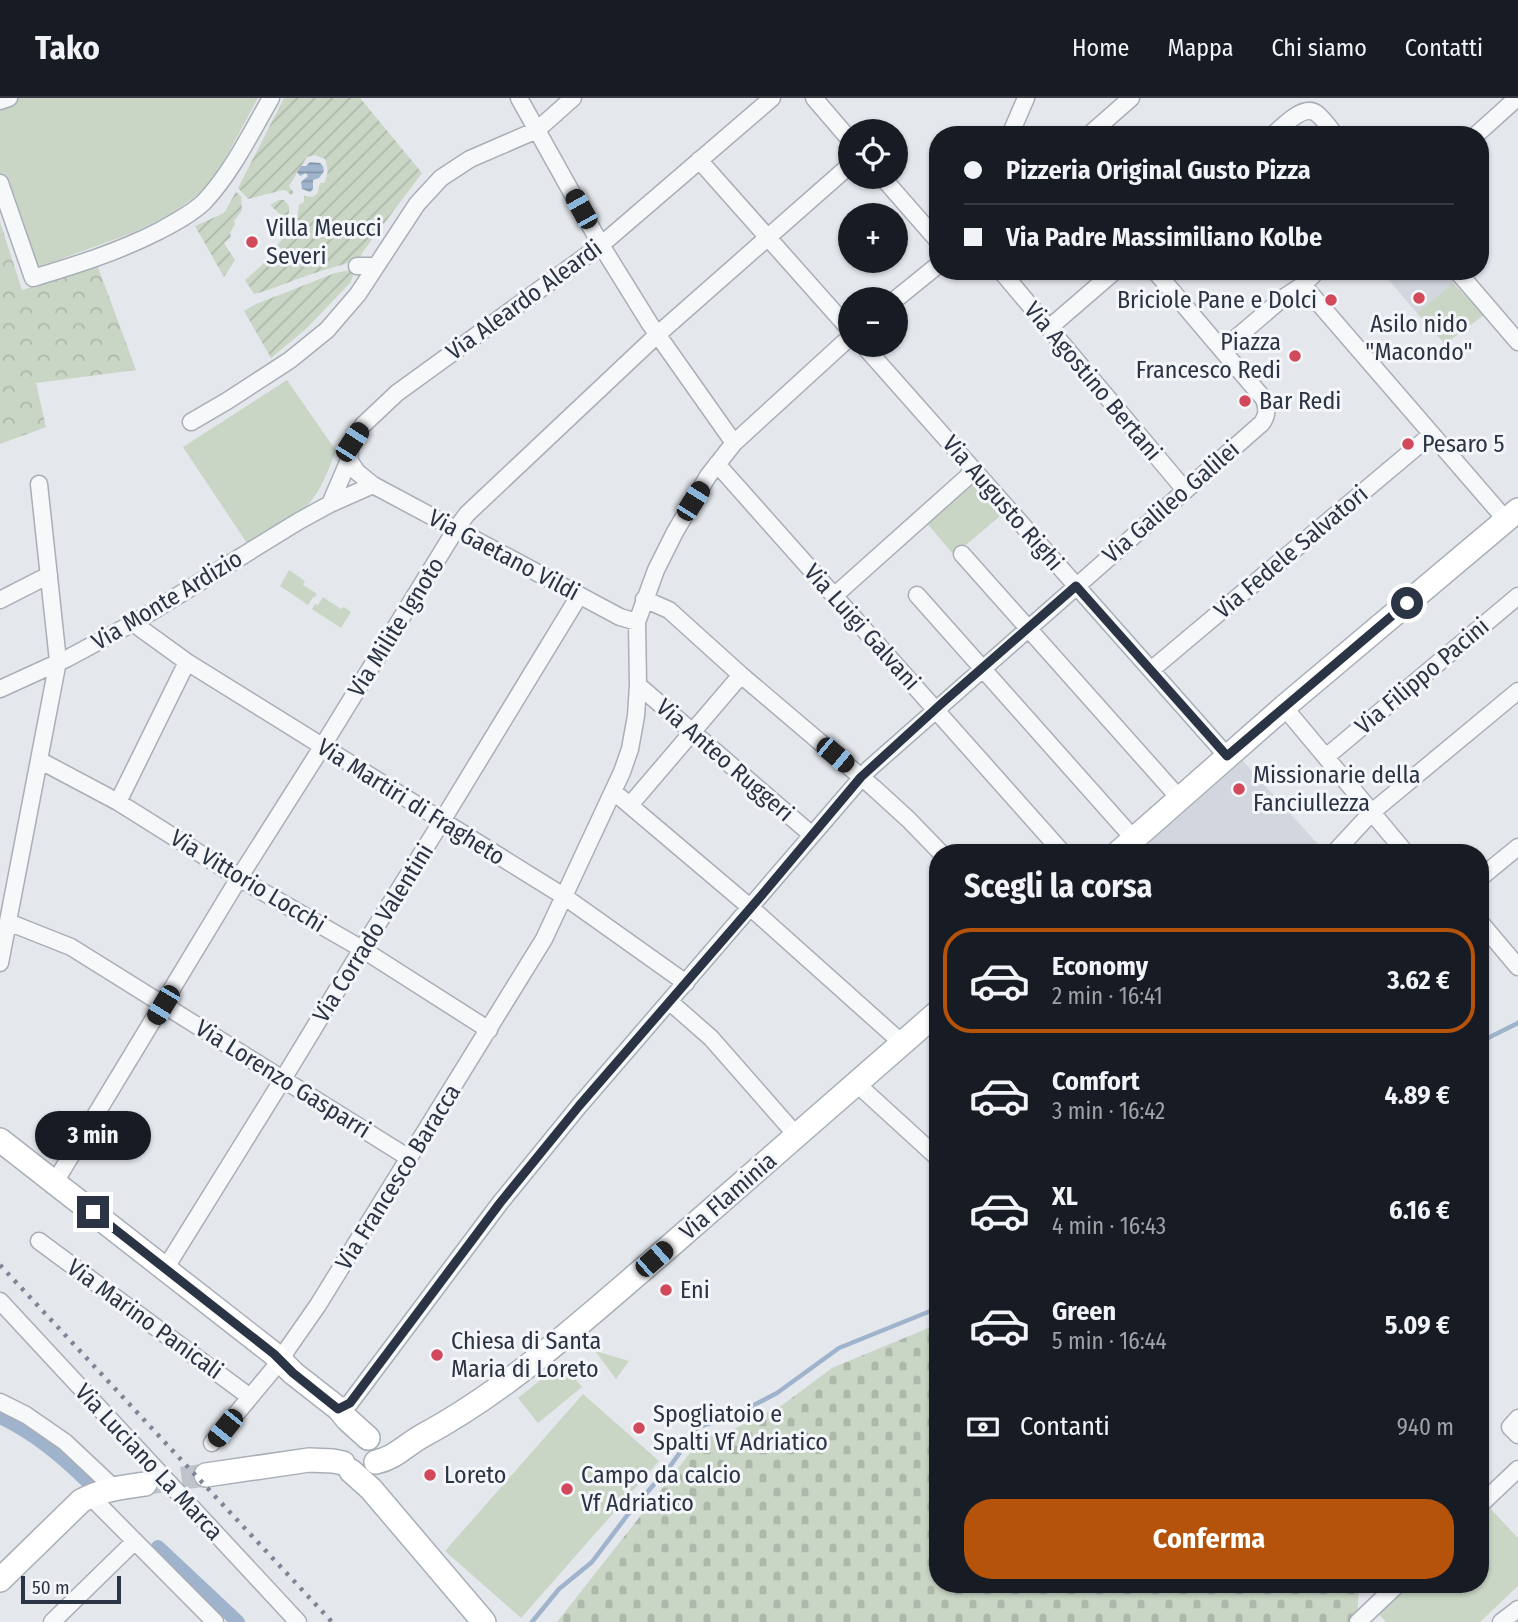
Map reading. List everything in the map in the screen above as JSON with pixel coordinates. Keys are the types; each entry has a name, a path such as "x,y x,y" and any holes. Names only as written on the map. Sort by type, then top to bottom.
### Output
{"street":[{"path":"0,101 9,98"},
{"path":"0,183 33,278 88,262 176,223 202,203 225,176 271,98"},
{"path":"519,98 601,245 657,335 734,443"},
{"path":"191,422 290,360 327,330 358,294 417,204 441,178 470,159 537,130 573,98"},
{"name":"Via Aleardo Aleardi","path":"349,460 352,442 363,425 397,393 601,245 772,98"},
{"path":"814,98 838,126"},
{"path":"1014,126 1026,98"},
{"path":"1099,126 1131,98"},
{"path":"1487,126 1512,105"},
{"path":"1283,126 1302,113 1310,111 1317,113 1328,126"},
{"path":"699,160 838,316"},
{"name":"Via Milite Ignoto","path":"55,1182 239,878 467,514 657,335 838,176"},
{"path":"892,189 929,231"},
{"path":"357,266 376,266"},
{"path":"908,289 929,272"},
{"name":"Via Agostino Bertani","path":"1009,280 1185,490"},
{"path":"1049,328 1105,280"},
{"path":"1163,280 1222,350 1308,280"},
{"path":"1465,280 1518,342"},
{"path":"1128,844 1284,707 1512,515 1432,434 1303,285"},
{"path":"636,622 656,570 693,501 717,464 734,443 838,348"},
{"name":"Via Galileo Galilei","path":"338,1409 350,1403 500,1203 579,1106 861,777 1262,423 1267,408 1264,399 1222,350"},
{"name":"Via Augusto Righi","path":"874,357 1227,756"},
{"name":"Via Fedele Salvatori","path":"1151,670 1432,434"},
{"path":"349,460 357,472 373,485"},
{"path":"330,504 349,460"},
{"name":"Via Luigi Galvani","path":"717,464 1055,844"},
{"path":"834,596 974,471"},
{"path":"0,963 58,662 38,484"},
{"name":"Via Gaetano Vildi","path":"373,485 579,596 636,622"},
{"name":"Via Monte Ardizio","path":"0,689 135,622 330,504 373,485"},
{"path":"962,554 1180,799"},
{"path":"0,600 49,575"},
{"path":"917,595 982,668 1126,844"},
{"name":"Via Corrado Valentini","path":"165,1269 579,596"},
{"name":"Via Filippo Pacini","path":"1326,757 1518,596"},
{"path":"645,599 669,610 861,777 932,844"},
{"name":"Via Martiri di Fragheto","path":"135,622 187,662 565,897 686,983"},
{"name":"Via Francesco Baracca","path":"212,1443 281,1360 318,1305 544,940 614,792 630,749 638,685 636,622"},
{"path":"118,802 187,662"},
{"path":"629,805 741,675"},
{"name":"Via Anteo Ruggeri","path":"638,685 812,835"},
{"path":"1342,844 1371,811 1518,691"},
{"path":"1284,707 1398,844"},
{"name":"Via Vittorio Locchi","path":"40,760 118,802 239,878 362,949 489,1030"},
{"path":"614,792 751,908 902,1043"},
{"path":"1489,871 1518,847"},
{"name":"Via Lorenzo Gasparri","path":"8,922 71,947 409,1158"},
{"path":"1489,933 1518,967"},
{"path":"670,1002 711,1038 797,1136"},
{"name":"Via Flaminia","path":"373,1451 391,1458 409,1443 443,1425 482,1399 551,1347 929,1020"},
{"path":"857,1084 929,1150"},
{"path":"0,1140 281,1360 338,1409 373,1451 371,1489"},
{"name":"Via Marino Panicali","path":"39,1241 250,1397"},
{"name":"Via Luciano La Marca","path":"0,1301 298,1622"},
{"name":"Via Luciano La Marca","path":"0,1402 26,1415 65,1442 115,1489"},
{"path":"1518,1418 1510,1427 1518,1435"},
{"path":"373,1451 357,1436 346,1441 341,1452 347,1467 371,1489 484,1622"},
{"path":"206,1475 309,1460 333,1461 364,1472 373,1451"},
{"path":"1489,1496 1518,1469"},
{"path":"0,1580 81,1501 115,1489 145,1484"},
{"path":"90,1496 215,1622"},
{"path":"52,1622 135,1541"},
{"path":"1358,1622 1389,1593"},
{"path":"1501,1622 1518,1609"}],"shaded area":[{"name":"Asilo nido \"Macondo\"","path":"1389,280 1457,280 1417,313"},
{"name":"Missionarie della Fanciullezza","path":"1243,761 1318,844 1150,844"}],"green space":[{"path":"0,98 258,98 218,172 200,193 171,214 132,233 36,268 33,254 0,178"},
{"path":"284,98 360,98 422,173 360,259 254,294 245,280 262,265 283,238 280,234 298,215 304,196 312,197 317,194 320,183 324,183 327,174 325,159 315,155 307,157 289,186 294,193 291,195 283,190 248,199 238,188"},
{"path":"236,192 241,196 242,210 234,221 231,237 224,243 235,260 224,277 195,226 224,213"},
{"path":"284,200 289,206 289,213 284,218 270,205"},
{"path":"0,222 22,290 98,267 136,370 36,383 46,427 0,444"},
{"path":"356,269 350,283 306,329 271,358 244,311 335,273"},
{"path":"1453,283 1484,315 1445,344 1417,313"},
{"path":"287,380 336,451 322,483 306,507 249,546 183,447"},
{"path":"973,484 1000,516 954,555 925,521"},
{"path":"289,570 305,581 303,585 317,594 308,605 280,586"},
{"path":"323,597 351,612 341,628 312,609"},
{"path":"929,1328 929,1593 1359,1593 1357,1622 557,1622 701,1439 736,1428 781,1406 832,1368"},
{"path":"595,1351 629,1361 616,1379"},
{"path":"562,1363 582,1387 538,1423 518,1398"},
{"name":"Campo da calcio Vf Adriatico","path":"583,1394 659,1461 521,1618 445,1551"},
{"path":"1489,1507 1518,1538 1518,1586 1480,1622 1386,1622 1375,1610 1393,1593 1489,1593"}],"water":[{"path":"310,162 320,163 324,171 319,178 313,180 313,189 310,192 302,189 301,182 308,176 306,173 300,176 297,172 301,166"}],"waterway":[{"path":"1489,1038 1518,1023"},
{"path":"532,1622 559,1589 592,1562 629,1513 671,1465 698,1427 735,1415 777,1393 839,1348 929,1312"},
{"path":"0,1417 47,1446 88,1482"},
{"path":"158,1547 238,1622"}],"tunnel":[{"path":"148,1483 206,1475"}],"railway":[{"path":"0,1265 332,1622"}],"place":[{"name":"Villa Meucci Severi","path":"252,242"},
{"name":"Asilo nido \"Macondo\"","path":"1419,298"},
{"name":"Briciole Pane e Dolci","path":"1331,300"},
{"name":"Piazza Francesco Redi","path":"1295,356"},
{"name":"Bar Redi","path":"1245,401"},
{"name":"Pesaro 5","path":"1408,444"},
{"name":"Missionarie della Fanciullezza","path":"1239,789"},
{"name":"Eni","path":"666,1290"},
{"name":"Chiesa di Santa Maria di Loreto","path":"437,1355"},
{"name":"Spogliatoio e Spalti Vf Adriatico","path":"639,1428"},
{"name":"Loreto","path":"430,1475"},
{"name":"Campo da calcio Vf Adriatico","path":"567,1489"}],"route":[{"path":"93,1212 274,1354 338,1409 343,1407 350,1403 500,1203 579,1106 861,777 1076,586 1227,756 1407,603"}]}
